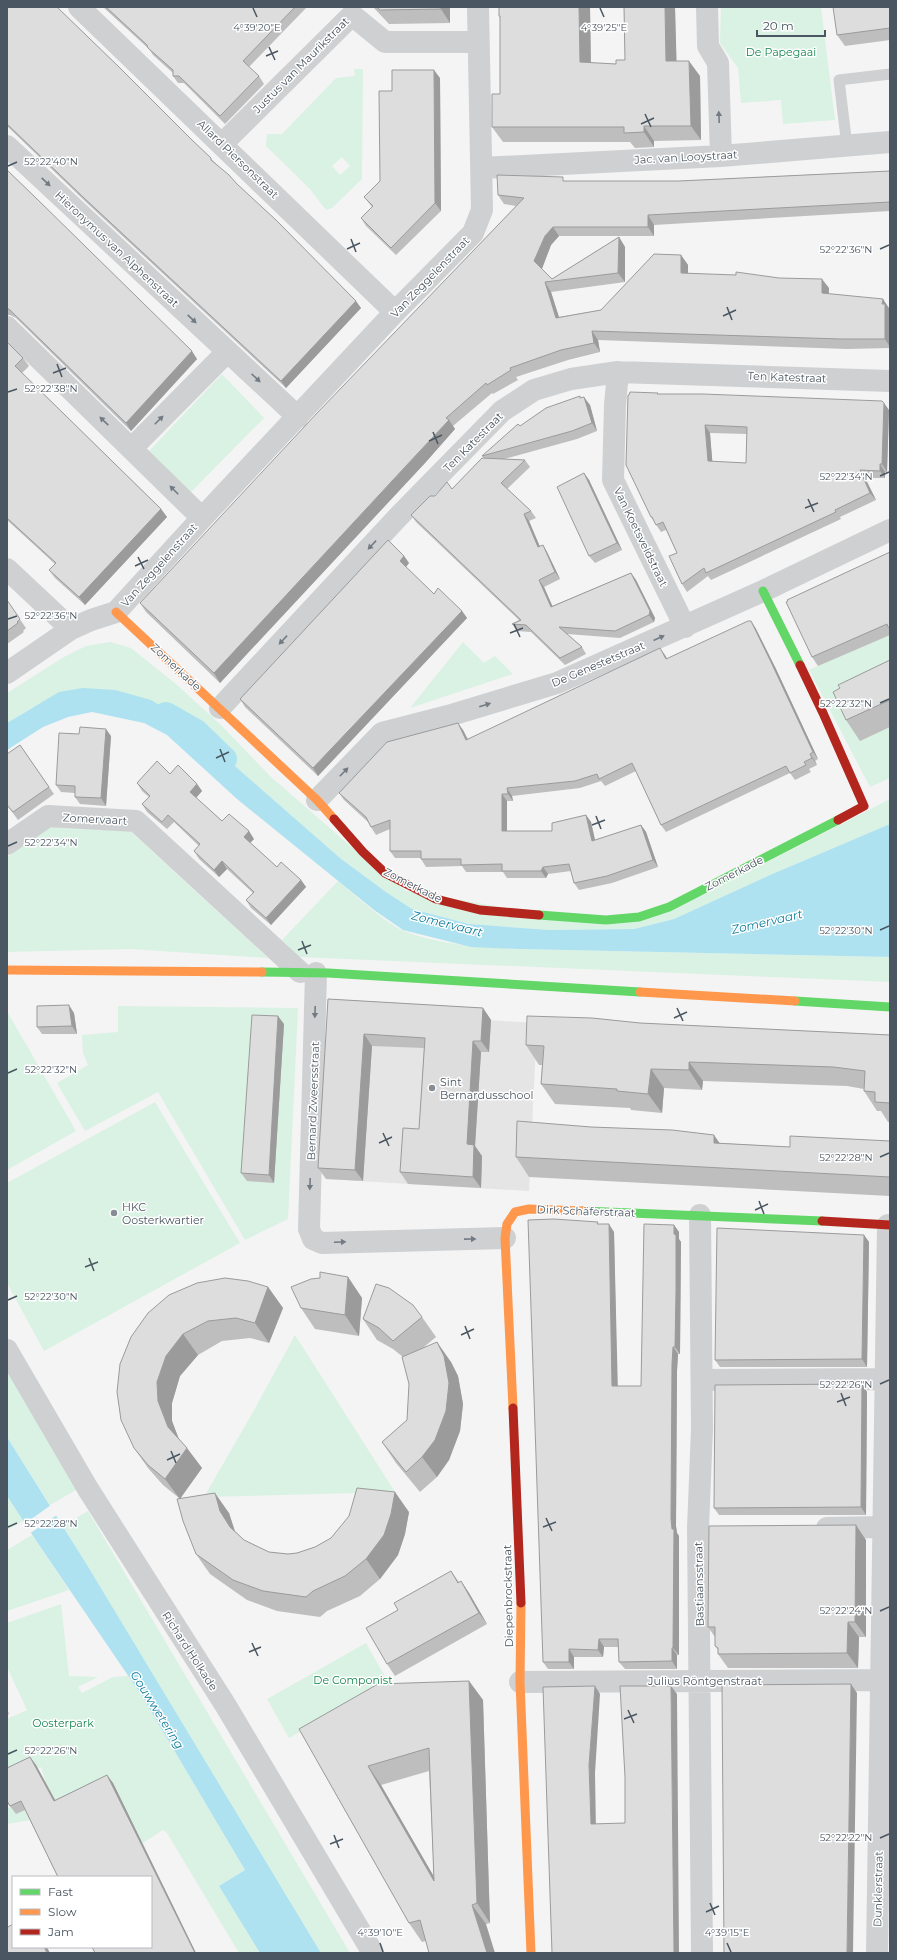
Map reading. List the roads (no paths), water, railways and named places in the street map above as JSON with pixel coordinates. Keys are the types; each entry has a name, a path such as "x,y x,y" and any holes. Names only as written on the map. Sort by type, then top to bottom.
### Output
{"street":[{"name":"Allard Piersonstraat","path":"79,7 395,312"},
{"name":"Van Zeggelenstraat","path":"116,612 395,312 472,233 482,210 478,7"},
{"path":"707,7 708,46 718,63 721,156"},
{"name":"Justus van Maurikstraat","path":"222,144 348,11 385,42 478,42"},
{"name":"Jac. van Looystraat","path":"482,168 721,156 890,142"},
{"name":"Hieronymus van Alphenstraat","path":"7,146 227,352"},
{"name":"Van Zeggelenstraat","path":"7,327 202,518"},
{"path":"132,448 227,352 298,417"},
{"name":"Ten Katestraat","path":"220,708 399,516 502,411 534,390 571,379 618,372 890,381"},
{"name":"Van Koetsveldstraat","path":"618,372 615,405 613,480 685,627"},
{"name":"De Genestetstraat","path":"317,800 382,734 557,683 685,627 890,530"},
{"path":"7,569 71,629"},
{"name":"Zomerkade","path":"116,612 317,800 362,852 385,872 436,899 480,910 606,920 638,917 669,907 864,806 824,713 763,591"},
{"path":"7,673 71,629 91,620 116,612"},
{"name":"Zomervaart","path":"7,844 48,816 136,821 308,972"},
{"path":"7,970 308,972 890,1007"},
{"name":"Bernard Zweersstraat","path":"308,972 309,1229 313,1239 322,1243 504,1238"},
{"name":"Dirk Schäferstraat","path":"504,1238 507,1224 515,1212 529,1209 700,1215 889,1225"},
{"name":"Bastiaansstraat","path":"700,1215 702,1429 698,1528 701,1681 702,1953"},
{"name":"Dunklerstraat","path":"877,1953 886,1680 884,1527 885,1379 889,1225"},
{"name":"Diepenbrockstraat","path":"504,1238 521,1577 520,1682 531,1953"},
{"name":"Richard Holkade","path":"7,1350 88,1489 226,1706 374,1953"},
{"path":"702,1380 885,1379"},
{"path":"806,1528 884,1527"},
{"path":"698,1528 721,1528"},
{"name":"Julius Röntgenstraat","path":"520,1682 886,1680"}],"lane":[{"path":"847,146 839,80 890,74"}],"water":[{"path":"83,688 115,690 151,700 179,717 340,858 386,892 412,909 469,924 549,930 634,929 674,919 770,875 890,824 890,957 471,947 403,930 374,910 237,799 167,735 144,723 92,712 68,717 43,727 7,750 7,723 59,692"},
{"name":"Gouwwetering","path":"7,1437 87,1565 321,1953 260,1953 219,1886 245,1870 142,1696 7,1496"}],"waterway":[{"name":"Zomervaart","path":"166,714 196,731 225,759"}],"place":[{"name":"Sint Bernardusschool","path":"432,1088"},
{"name":"HKC Oosterkwartier","path":"114,1213"}],"park label":[{"name":"De Papegaai","path":"781,52"},
{"name":"De Componist","path":"353,1680"},
{"name":"Oosterpark","path":"63,1723"}]}
